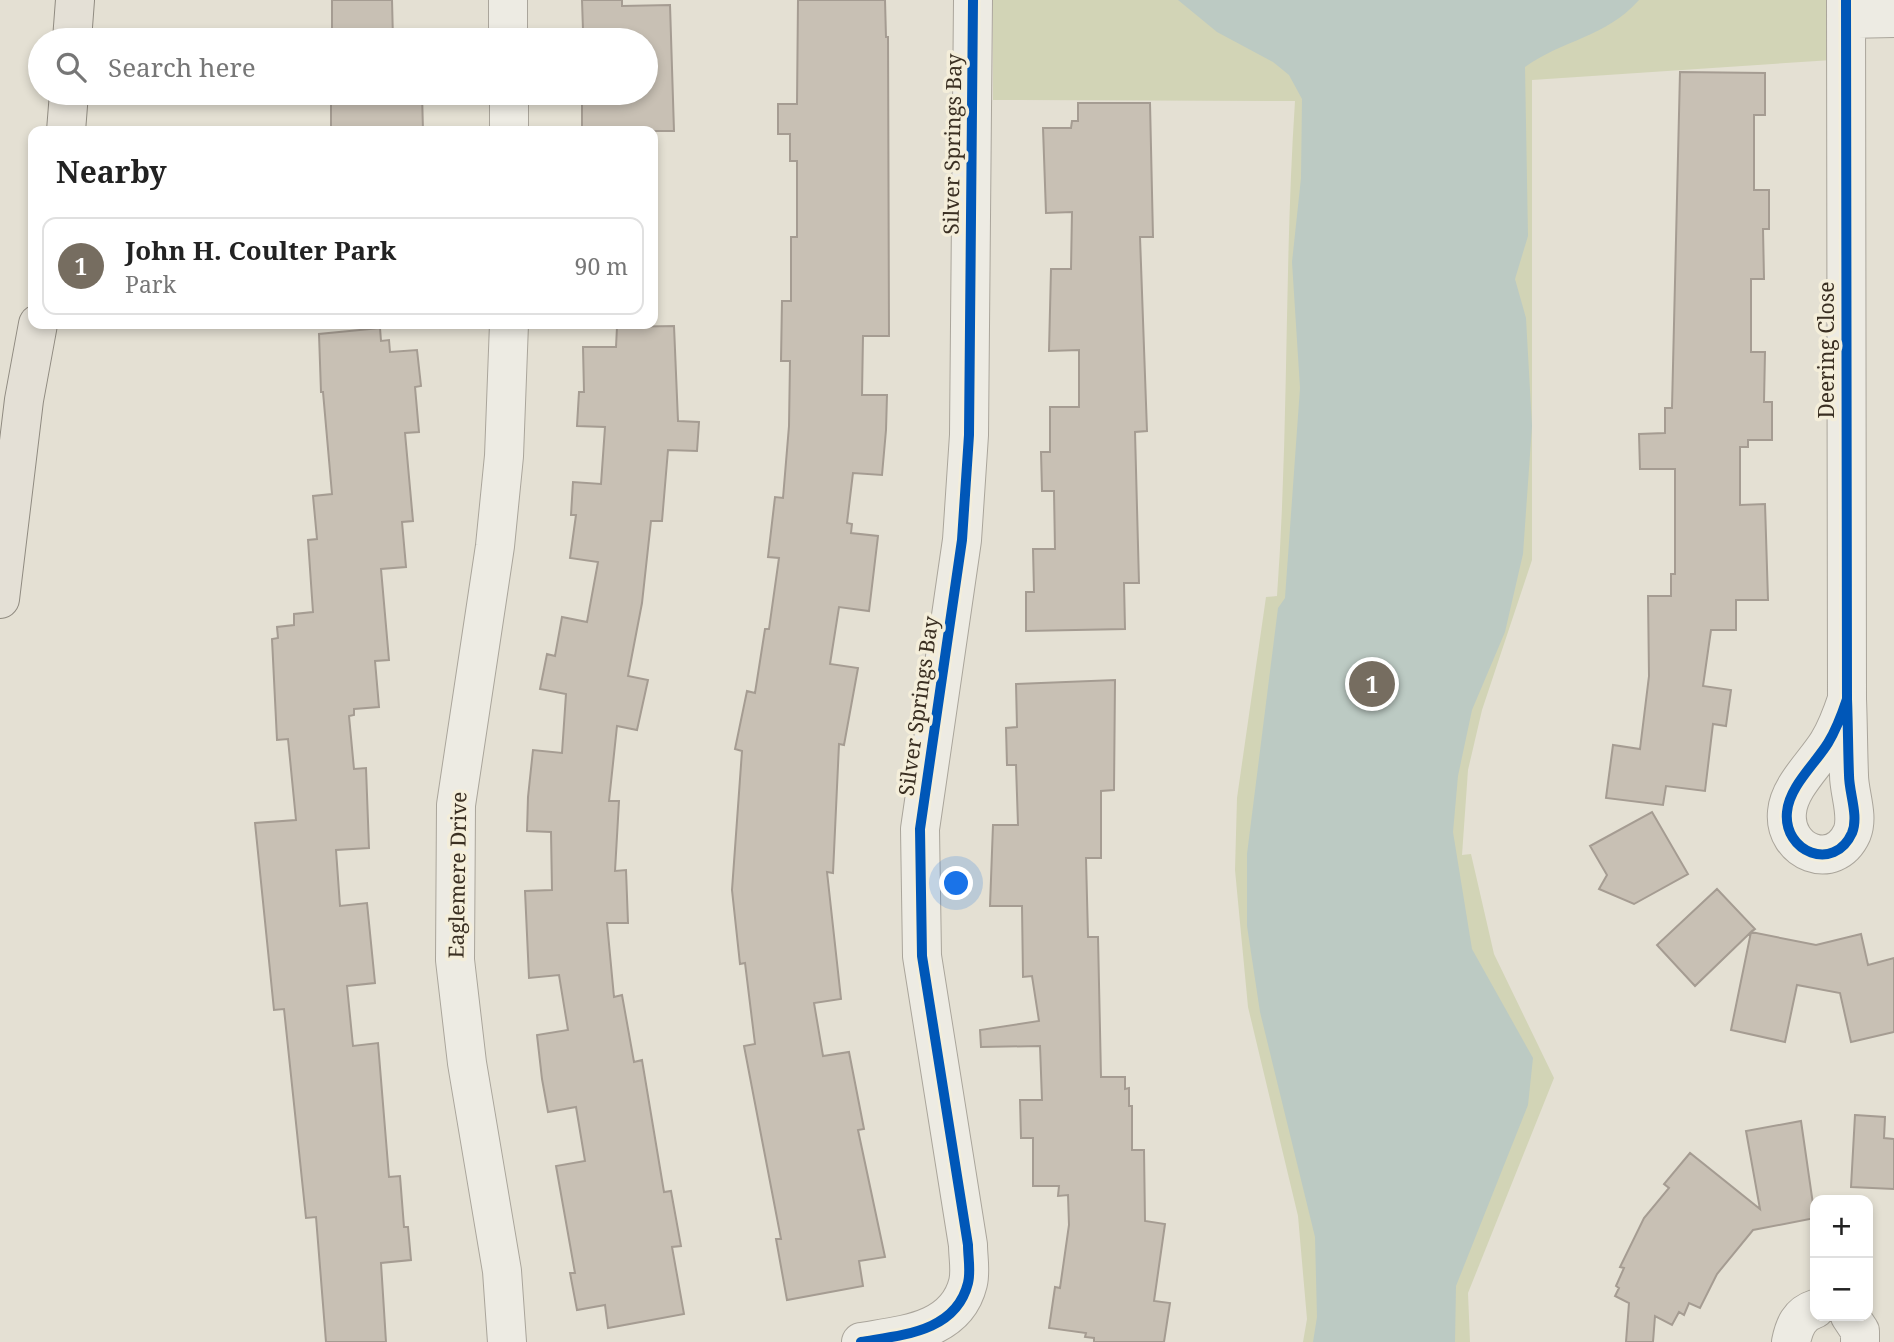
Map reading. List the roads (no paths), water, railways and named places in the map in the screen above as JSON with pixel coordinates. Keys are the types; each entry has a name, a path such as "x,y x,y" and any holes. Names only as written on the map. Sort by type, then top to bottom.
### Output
{"main road":[{"path":"73,28 75,0"},
{"path":"66,126 68,105"},
{"path":"0,598 24,400 37,329"}],"street":[{"path":"508,0 509,28"},
{"name":"Silver Springs Bay","path":"861,1342 917,1333 949,1317 961,1301 968,1281 968,1245 922,956 920,829 964,514 969,435 973,0"},
{"path":"1846,9 1894,18"},
{"name":"Deering Close","path":"1846,9 1847,699"},
{"path":"509,105 509,126"},
{"name":"Eaglemere Drive","path":"507,1342 502,1271 467,1063 455,960 456,805 495,545 504,456 509,329"},
{"path":"1791,1342 1796,1324 1810,1311"},
{"path":"1853,1321 1860,1331 1860,1342"}],"place":[{"name":"John H. Coulter Park","path":"1372,684"}]}
